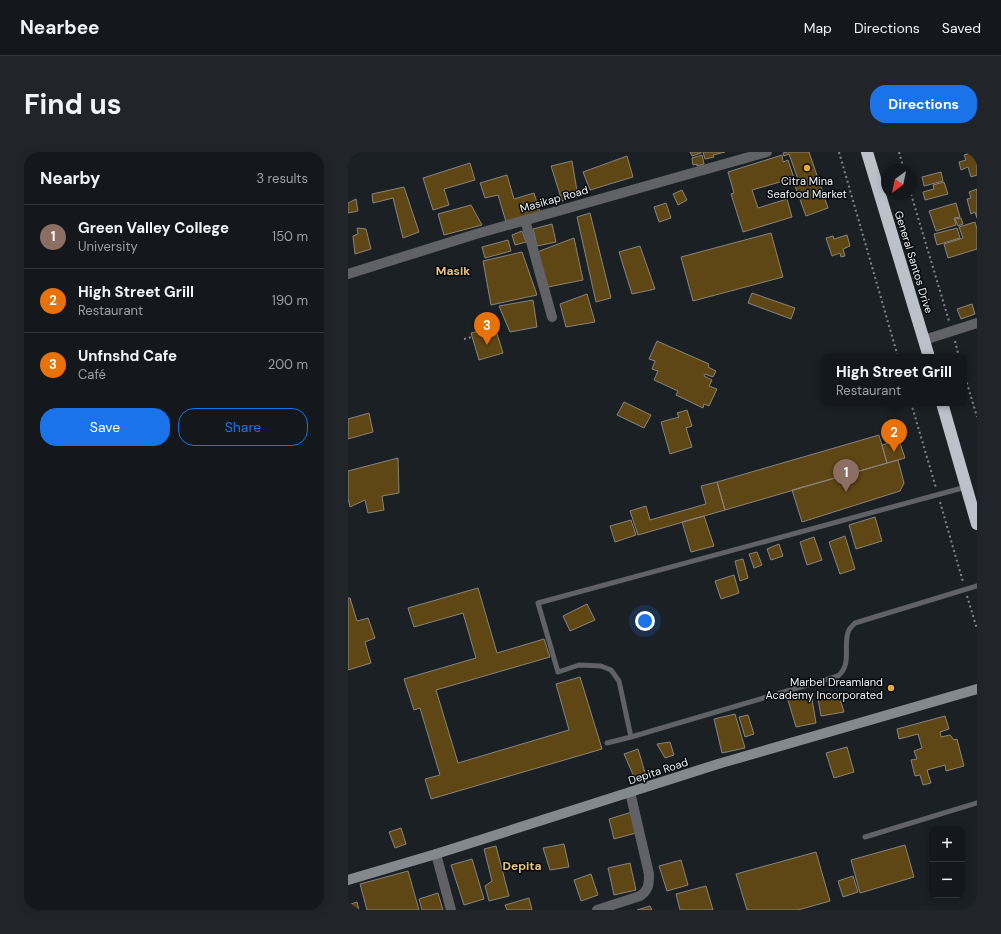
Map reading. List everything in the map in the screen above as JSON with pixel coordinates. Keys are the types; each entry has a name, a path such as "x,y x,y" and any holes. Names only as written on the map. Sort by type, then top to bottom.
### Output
{"highway":[{"name":"General Santos Drive","path":"867,152 928,354"},
{"path":"943,406 977,524"}],"street":[{"name":"Masikap Road","path":"348,274 525,220 767,152"},
{"path":"525,220 552,317"},
{"path":"924,340 977,323"},
{"name":"Depita Road","path":"348,880 436,854 718,764 977,689"},
{"path":"597,910 640,896 646,892 649,886 649,874 630,792"},
{"path":"436,854 451,910"}],"lane":[{"path":"630,737 619,681 611,670 601,666 579,665 558,672 538,603 966,487"},
{"path":"606,743 838,676 843,672 846,664 848,630 855,623 977,586"},
{"path":"865,837 977,804"}],"path":[{"path":"839,152 897,354"},
{"path":"899,152 902,164"},
{"path":"913,200 958,354"},
{"path":"464,340 472,338"},
{"path":"967,383 977,417"},
{"path":"961,576 977,629"}],"building":[{"path":"690,152 701,152 701,153 692,156"},
{"path":"703,152 725,152 705,159"},
{"path":"809,152 828,208 806,216 794,183 799,182 789,154 784,156 783,153"},
{"path":"977,152 977,175 971,177 968,167 961,170 959,162 966,160 964,155"},
{"path":"702,155 704,164 697,166 697,164 693,165 692,158"},
{"path":"782,155 783,162 788,160 794,178 752,190 758,208 787,199 792,217 743,232 731,194 734,193 728,172"},
{"path":"627,156 633,177 590,190 583,172"},
{"path":"572,161 578,197 562,201 551,166"},
{"path":"470,163 475,180 444,189 449,205 433,210 423,178"},
{"path":"941,172 943,181 924,186 922,177"},
{"path":"507,175 514,199 534,193 540,212 506,222 498,195 485,198 480,183"},
{"path":"944,182 948,194 925,200 923,192 934,189 933,185"},
{"path":"404,187 419,232 403,238 393,198 373,203 372,194"},
{"path":"977,189 977,218 975,212 971,214 967,199 971,198 969,192"},
{"path":"682,190 687,200 678,205 673,194"},
{"path":"356,199 358,211 348,213 348,203"},
{"path":"666,203 671,218 659,222 654,207"},
{"path":"956,203 960,217 954,218 956,225 936,231 929,211"},
{"path":"471,205 482,225 444,235 438,214"},
{"path":"590,213 611,298 596,302 577,217"},
{"path":"961,218 963,224 958,226 955,219"},
{"path":"975,222 977,229 977,249 948,258 944,244 963,238 959,227"},
{"path":"552,224 556,242 537,246 533,229"},
{"path":"357,228 366,229 371,249 355,254 353,236 358,234"},
{"path":"957,228 960,238 937,245 934,234"},
{"path":"522,231 526,242 515,245 512,235"},
{"path":"771,233 783,277 693,301 681,257"},
{"path":"847,235 850,246 843,249 845,256 841,257 840,253 832,256 826,238 833,236 834,239"},
{"path":"574,238 583,280 548,287 537,252"},
{"path":"508,240 511,251 485,258 482,247"},
{"path":"640,246 655,289 632,294 619,252"},
{"path":"522,252 537,295 491,305 483,261"},
{"path":"752,293 795,308 791,319 748,303"},
{"path":"587,294 595,322 566,327 560,304"},
{"path":"533,300 537,327 510,332 499,306"},
{"path":"972,304 975,314 961,319 957,309"},
{"path":"495,327 503,353 479,360 471,333"},
{"path":"657,341 709,364 708,367 716,371 713,377 705,374 704,376 712,380 709,386 717,389 709,406 704,404 703,408 676,395 678,391 654,380 658,371 652,369 655,361 649,359"},
{"path":"624,402 651,415 644,428 617,415"},
{"path":"687,410 692,426 686,428 692,447 670,454 661,422 679,417 677,413"},
{"path":"369,413 373,432 348,439 348,419"},
{"path":"879,435 887,463 725,510 717,482"},
{"path":"899,440 905,458 887,463 882,445"},
{"path":"398,458 399,493 382,496 384,510 368,513 365,500 350,507 348,498 348,471"},
{"path":"898,460 904,483 900,491 802,522 792,490"},
{"path":"717,482 725,510 638,535 630,511 646,506 650,520 706,504 701,486"},
{"path":"704,516 714,546 691,552 682,522"},
{"path":"875,517 882,541 856,549 849,525"},
{"path":"631,520 636,535 615,542 610,526"},
{"path":"845,536 855,569 840,574 829,542"},
{"path":"814,537 822,560 807,565 800,542"},
{"path":"779,544 783,556 771,560 767,549"},
{"path":"757,552 762,565 754,568 749,554"},
{"path":"743,559 748,578 740,581 735,561"},
{"path":"734,575 739,593 721,599 715,581"},
{"path":"478,588 497,653 544,639 550,657 436,690 458,763 569,730 556,684 580,677 602,749 431,799 425,779 440,775 420,708 414,710 404,679 476,658 463,613 414,627 408,608"},
{"path":"348,598 350,598 357,621 368,618 375,638 365,642 371,663 348,670"},
{"path":"587,604 595,620 570,631 563,616"},
{"path":"838,692 844,712 821,716 818,699"},
{"path":"811,693 816,723 796,727 788,700"},
{"path":"735,714 745,748 722,753 714,719"},
{"path":"748,715 754,734 745,737 739,717"},
{"path":"945,716 949,729 940,732 941,737 950,735 954,740 957,739 964,766 946,771 945,765 927,770 931,783 923,785 920,775 915,776 911,760 917,759 914,751 922,748 918,734 899,739 897,729"},
{"path":"670,742 674,755 665,758 657,744"},
{"path":"847,747 854,772 834,778 826,753"},
{"path":"638,749 646,776 635,779 624,754"},
{"path":"632,812 636,833 614,839 609,819"},
{"path":"401,828 406,844 395,848 389,832"},
{"path":"564,844 569,867 550,870 543,848"},
{"path":"905,845 914,877 860,893 851,860"},
{"path":"496,846 509,896 489,901 485,886 492,881 484,849"},
{"path":"816,852 830,901 798,910 747,910 736,874"},
{"path":"472,859 484,899 464,905 451,865"},
{"path":"681,860 688,885 667,891 659,866"},
{"path":"630,863 636,890 614,895 608,868"},
{"path":"408,871 419,910 367,910 360,884"},
{"path":"591,874 598,895 581,901 574,880"},
{"path":"853,876 858,892 843,897 838,881"},
{"path":"706,886 713,910 680,910 676,894"},
{"path":"438,893 443,910 422,910 419,899"},
{"path":"529,898 532,910 507,910 505,905"},
{"path":"357,902 359,910 348,910 348,905"},
{"path":"650,906 652,910 637,910"}],"place":[{"name":"Citra Mina Seafood Market","path":"807,168"},
{"name":"Unfnshd Cafe","path":"487,345"},
{"name":"High Street Grill","path":"894,452"},
{"name":"Green Valley College","path":"846,492"},
{"name":"Marbel Dreamland Academy Incorporated","path":"891,688"}],"district":[{"name":"Masik","path":"453,271"},
{"name":"Depita","path":"522,866"}]}
